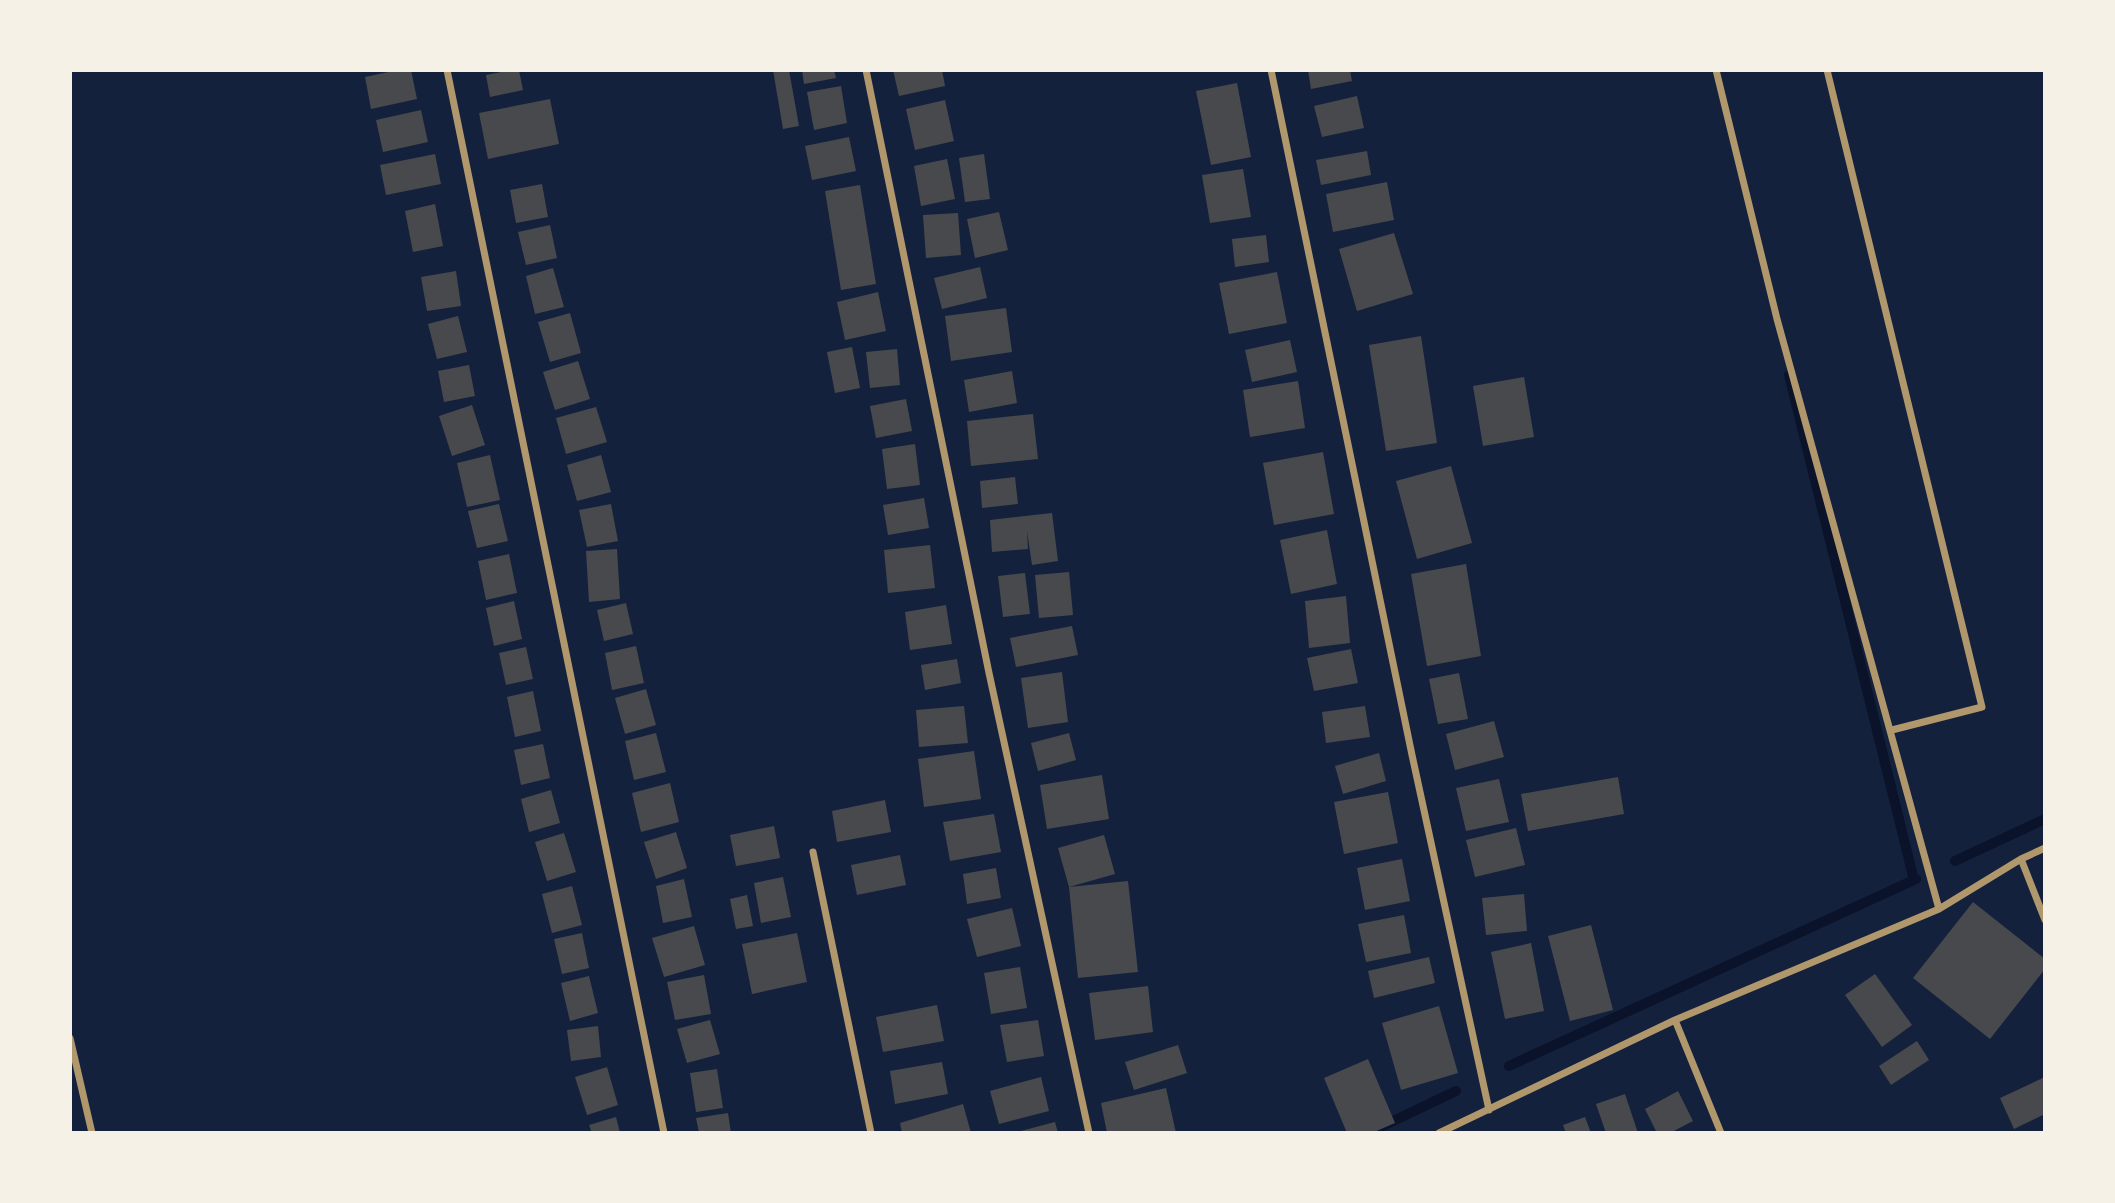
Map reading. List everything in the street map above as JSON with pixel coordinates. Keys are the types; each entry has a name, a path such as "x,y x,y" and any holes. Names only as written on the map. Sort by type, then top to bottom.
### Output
{"street":[{"path":"447,70 664,1133"},
{"path":"866,70 989,673 1089,1133"},
{"path":"1271,70 1412,755 1489,1110"},
{"path":"1716,70 1777,319 1939,909"},
{"path":"1827,70 1982,707 1892,730"},
{"path":"1439,1133 1457,1129 1489,1110 1675,1020 1939,909 2021,859 2045,848"},
{"path":"813,852 871,1133"},
{"path":"2021,859 2045,920"},
{"path":"1675,1020 1721,1133"},
{"path":"70,1038 92,1133"}],"building":[{"path":"411,70 417,99 371,109 365,77"},
{"path":"519,70 523,90 490,97 486,75"},
{"path":"773,70 789,70 799,126 783,129"},
{"path":"802,70 834,70 836,78 804,84"},
{"path":"893,70 942,70 945,86 899,96"},
{"path":"1308,70 1350,70 1352,81 1311,89"},
{"path":"1237,83 1251,157 1211,165 1196,91"},
{"path":"841,86 847,123 814,130 807,92"},
{"path":"1357,96 1364,128 1322,137 1314,106"},
{"path":"550,99 559,144 488,159 479,113"},
{"path":"945,100 954,141 915,150 906,109"},
{"path":"421,110 428,142 383,152 376,120"},
{"path":"849,137 856,171 812,180 805,146"},
{"path":"1367,151 1371,175 1321,185 1316,160"},
{"path":"435,154 441,184 386,195 380,165"},
{"path":"984,154 990,199 965,202 959,158"},
{"path":"947,159 955,199 921,206 914,166"},
{"path":"1243,169 1251,217 1210,223 1202,175"},
{"path":"1387,182 1394,220 1333,232 1326,194"},
{"path":"542,184 548,217 516,223 510,190"},
{"path":"860,185 876,284 841,290 825,191"},
{"path":"435,204 443,246 413,252 405,211"},
{"path":"999,212 1008,250 975,258 967,219"},
{"path":"958,213 961,255 926,258 923,215"},
{"path":"550,225 557,258 526,265 518,232"},
{"path":"1394,233 1413,294 1357,311 1339,249"},
{"path":"1266,235 1269,262 1235,267 1232,239"},
{"path":"980,267 987,298 942,309 934,278"},
{"path":"553,268 564,307 535,314 526,276"},
{"path":"456,271 461,306 427,311 421,277"},
{"path":"1277,272 1287,323 1229,334 1219,283"},
{"path":"878,292 886,331 845,340 837,302"},
{"path":"1006,308 1012,352 951,361 945,316"},
{"path":"570,313 581,353 550,362 538,322"},
{"path":"458,316 467,352 437,359 428,324"},
{"path":"1421,336 1437,443 1386,451 1369,345"},
{"path":"1290,340 1297,372 1252,382 1245,350"},
{"path":"852,347 860,388 835,393 827,352"},
{"path":"897,349 900,385 870,388 866,352"},
{"path":"578,361 590,399 555,410 543,372"},
{"path":"469,365 475,396 444,402 438,371"},
{"path":"1012,371 1017,403 969,412 964,380"},
{"path":"1524,377 1534,437 1483,446 1473,386"},
{"path":"1298,381 1305,428 1250,437 1243,390"},
{"path":"906,399 912,431 876,438 870,406"},
{"path":"472,405 485,445 452,456 439,416"},
{"path":"596,407 607,442 566,454 556,418"},
{"path":"1033,414 1038,459 971,466 967,421"},
{"path":"915,444 920,485 887,489 882,449"},
{"path":"1323,452 1334,514 1274,525 1263,463"},
{"path":"490,455 500,500 467,507 457,463"},
{"path":"601,455 611,492 577,501 567,465"},
{"path":"1451,466 1472,543 1417,559 1396,481"},
{"path":"1015,477 1018,504 982,508 980,481"},
{"path":"924,498 929,528 888,535 883,505"},
{"path":"499,504 508,541 477,548 468,511"},
{"path":"611,504 618,541 587,547 579,510"},
{"path":"1052,513 1058,561 1032,565 1027,531 1028,549 992,552 990,520"},
{"path":"1327,530 1337,584 1291,594 1280,540"},
{"path":"930,545 935,588 888,593 884,550"},
{"path":"617,549 620,599 589,602 586,551"},
{"path":"509,554 517,593 486,600 478,561"},
{"path":"1466,564 1481,656 1427,666 1411,574"},
{"path":"1069,572 1073,615 1039,618 1035,575"},
{"path":"1025,573 1030,614 1003,617 998,576"},
{"path":"1346,596 1350,643 1309,648 1305,601"},
{"path":"514,601 522,639 494,646 486,608"},
{"path":"626,603 633,634 604,641 597,610"},
{"path":"946,605 952,644 910,650 905,612"},
{"path":"1072,626 1078,655 1016,667 1010,638"},
{"path":"636,646 644,683 612,690 605,653"},
{"path":"526,647 533,679 506,685 499,653"},
{"path":"1351,649 1358,683 1314,691 1307,658"},
{"path":"957,659 961,683 925,690 921,665"},
{"path":"1062,672 1068,722 1028,728 1021,678"},
{"path":"1459,673 1468,719 1438,724 1429,679"},
{"path":"646,689 656,725 625,734 615,698"},
{"path":"533,691 541,731 515,737 507,697"},
{"path":"964,706 968,743 919,747 916,710"},
{"path":"1365,706 1370,737 1326,743 1322,712"},
{"path":"1494,721 1504,757 1455,770 1446,734"},
{"path":"656,733 666,772 634,780 625,741"},
{"path":"1069,733 1076,760 1038,771 1031,743"},
{"path":"543,744 550,778 521,785 514,750"},
{"path":"974,751 981,799 924,807 918,759"},
{"path":"1379,753 1386,781 1343,794 1335,766"},
{"path":"1102,775 1109,819 1047,829 1040,785"},
{"path":"1618,777 1624,814 1528,831 1521,794"},
{"path":"1499,779 1509,822 1466,831 1456,788"},
{"path":"670,783 679,822 641,832 632,793"},
{"path":"551,790 560,823 529,832 521,799"},
{"path":"1388,792 1398,843 1344,854 1334,802"},
{"path":"885,800 891,832 837,842 832,811"},
{"path":"994,814 1001,852 950,861 943,822"},
{"path":"774,826 780,858 736,866 730,835"},
{"path":"1516,828 1525,865 1475,877 1466,840"},
{"path":"676,832 687,868 656,879 644,842"},
{"path":"564,833 576,872 547,881 535,842"},
{"path":"1104,835 1115,874 1069,887 1058,848"},
{"path":"900,855 906,885 857,895 851,865"},
{"path":"1402,859 1410,901 1365,910 1357,868"},
{"path":"996,868 1001,898 967,904 963,874"},
{"path":"783,877 791,917 761,923 754,883"},
{"path":"684,879 692,917 663,923 656,886"},
{"path":"1128,881 1138,972 1078,978 1069,887"},
{"path":"572,886 582,925 552,933 542,894"},
{"path":"1524,894 1527,931 1486,935 1482,898"},
{"path":"747,895 753,926 736,929 730,899"},
{"path":"1973,902 2045,959 2045,969 1990,1039 1913,978"},
{"path":"1012,908 1021,946 977,957 967,919"},
{"path":"1404,915 1411,953 1366,962 1358,924"},
{"path":"1591,925 1613,1010 1570,1021 1548,936"},
{"path":"694,926 705,965 664,977 652,938"},
{"path":"582,933 589,968 562,974 554,939"},
{"path":"797,933 807,982 752,994 742,944"},
{"path":"1531,943 1544,1011 1505,1019 1491,952"},
{"path":"1429,957 1435,983 1374,998 1368,971"},
{"path":"1020,967 1027,1008 991,1014 984,973"},
{"path":"1875,974 1912,1025 1882,1047 1845,995"},
{"path":"704,975 711,1014 675,1020 667,982"},
{"path":"589,976 598,1013 570,1021 561,983"},
{"path":"1148,986 1153,1032 1095,1040 1089,993"},
{"path":"937,1005 944,1041 883,1052 876,1017"},
{"path":"1439,1006 1458,1073 1401,1090 1382,1023"},
{"path":"710,1020 720,1054 687,1063 677,1029"},
{"path":"1038,1020 1044,1056 1007,1062 1000,1025"},
{"path":"598,1026 601,1057 571,1061 567,1030"},
{"path":"1917,1041 1929,1060 1891,1085 1879,1066"},
{"path":"1178,1045 1187,1073 1134,1090 1125,1062"},
{"path":"1368,1059 1395,1123 1372,1133 1347,1133 1324,1078"},
{"path":"942,1062 948,1094 895,1104 890,1071"},
{"path":"607,1067 618,1105 587,1115 575,1077"},
{"path":"717,1069 723,1108 696,1112 690,1073"},
{"path":"1041,1077 1049,1111 999,1124 990,1091"},
{"path":"2045,1077 2045,1114 2014,1129 2000,1098"},
{"path":"1166,1088 1176,1133 1107,1133 1101,1103"},
{"path":"1678,1091 1693,1121 1670,1133 1657,1133 1645,1109"},
{"path":"1625,1094 1638,1133 1606,1133 1596,1104"},
{"path":"963,1104 971,1133 902,1133 900,1123"},
{"path":"728,1113 731,1133 699,1133 696,1118"},
{"path":"616,1117 620,1133 592,1133 589,1125"},
{"path":"1585,1117 1591,1133 1566,1133 1563,1125"},
{"path":"1055,1122 1058,1133 1017,1133 1017,1132"}],"waterway":[{"path":"1789,375 1914,880"},
{"path":"1955,861 2045,819"},
{"path":"1509,1066 1916,879"},
{"path":"1368,1133 1456,1091"}]}
